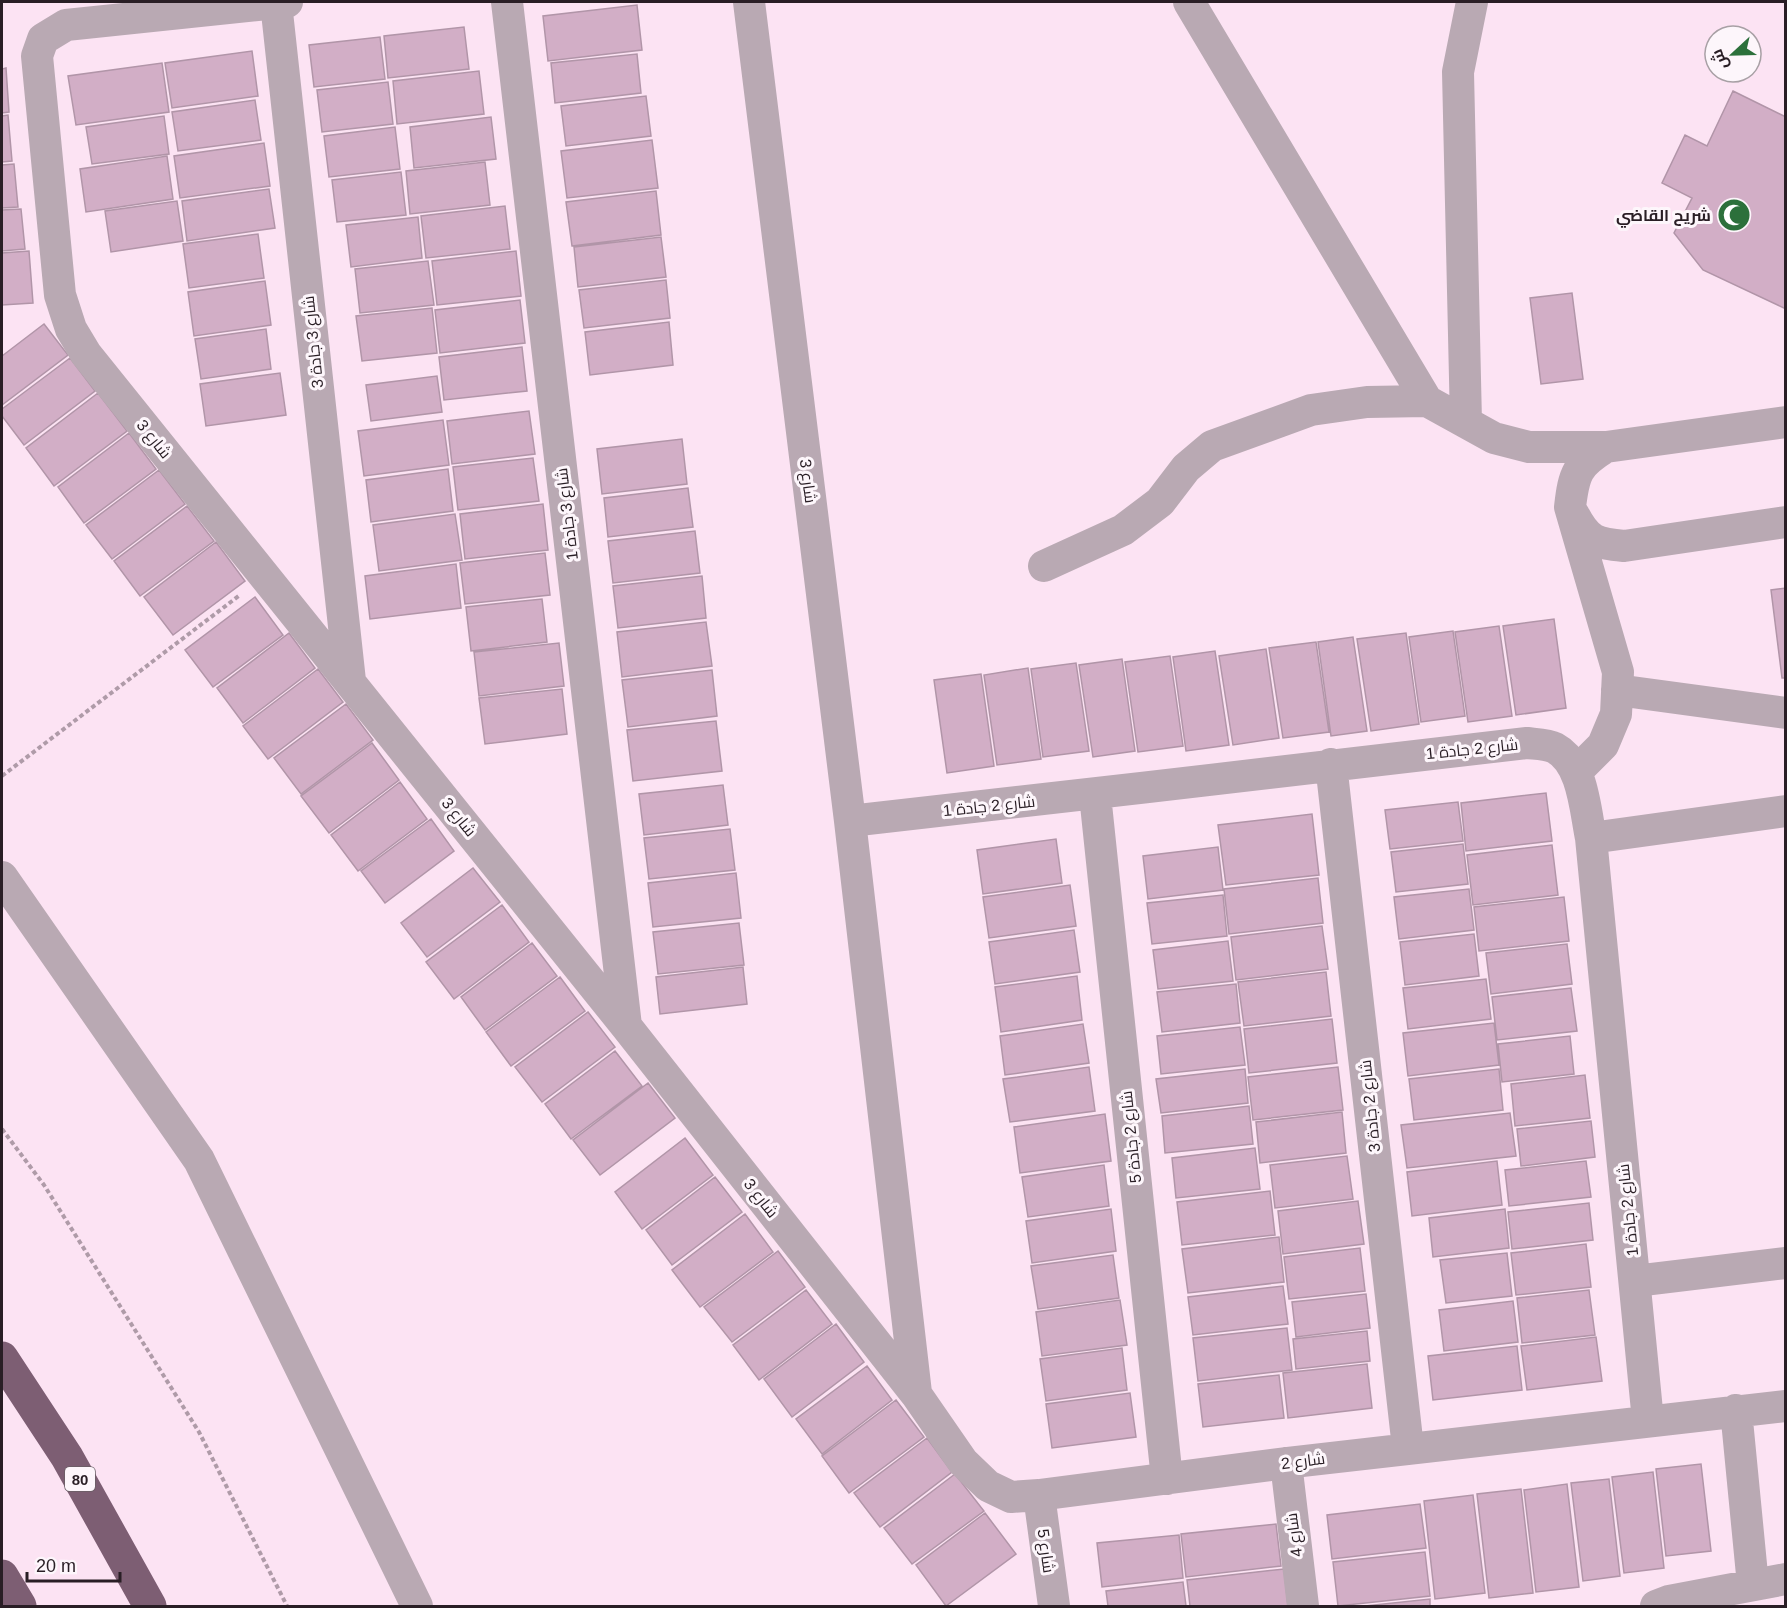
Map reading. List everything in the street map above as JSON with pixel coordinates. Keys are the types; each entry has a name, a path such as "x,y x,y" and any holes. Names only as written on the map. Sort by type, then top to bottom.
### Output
{"highway":[{"name":"80","path":"2,1358 67,1457 150,1606"},
{"path":"2,1576 20,1606"}],"street":[{"name":"شارع 3","path":"282,2 66,25 43,39 37,56 60,295 71,329 86,354 626,1026 916,1394"},
{"name":"شارع 3 جادة 3","path":"282,2 350,681"},
{"name":"شارع 3 جادة 1","path":"507,2 626,1026"},
{"name":"شارع 3","path":"749,2 850,821 916,1394"},
{"path":"1189,2 1427,401"},
{"path":"1448,2 1458,72 1466,422"},
{"path":"1458,72 1472,2"},
{"path":"1044,566 1123,530 1160,501 1186,468 1212,446 1311,410 1367,402 1427,401 1494,438 1529,447 1606,447 1785,422"},
{"path":"1577,771 1603,746 1616,714 1618,672 1570,507 1573,480 1586,460 1606,447"},
{"path":"1570,507 1581,528 1598,543 1624,546 1785,522"},
{"path":"1617,690 1785,713"},
{"name":"شارع 2 جادة 1","path":"850,821 1095,795 1331,764 1527,743 1554,747 1577,771 1591,837 1648,1420"},
{"name":"شارع 2 جادة 3","path":"1331,764 1408,1448"},
{"name":"شارع 2 جادة 5","path":"1095,795 1167,1479"},
{"path":"1591,837 1785,811"},
{"path":"2,877 199,1160 417,1606"},
{"path":"1635,1281 1785,1263"},
{"name":"شارع 2","path":"916,1394 963,1462 988,1486 1011,1497 1408,1448 1785,1406"},
{"path":"1736,1410 1753,1584"},
{"name":"شارع 4","path":"1286,1463 1303,1606"},
{"name":"شارع 5","path":"1039,1495 1054,1606"},
{"path":"1656,1606 1669,1601 1785,1579"}],"path":[{"path":"2,776 265,577"},
{"path":"2,1129 44,1185 199,1432 287,1606"}],"building":[{"path":"637,5 642,50 548,61 543,16"},
{"path":"464,27 469,69 388,78 384,36"},
{"path":"380,37 385,79 314,87 309,45"},
{"path":"252,51 258,96 172,108 165,63"},
{"path":"637,54 641,93 555,103 551,63"},
{"path":"162,63 169,112 76,125 68,76"},
{"path":"6,68 9,112 2,113 2,69"},
{"path":"479,71 484,114 397,124 393,81"},
{"path":"388,82 393,124 322,132 317,90"},
{"name":"شريح القاضي","path":"1733,91 1786,117 1786,309 1703,270 1674,233 1692,198 1662,183 1685,135 1707,146"},
{"path":"646,96 651,136 566,146 561,106"},
{"path":"255,100 261,140 178,151 172,112"},
{"path":"8,115 12,161 2,162 2,116"},
{"path":"164,116 169,154 92,164 86,127"},
{"path":"491,117 496,159 414,168 410,127"},
{"path":"395,127 400,169 329,177 324,136"},
{"path":"652,140 658,188 567,198 561,151"},
{"path":"264,143 270,186 180,198 174,156"},
{"path":"167,156 173,199 86,212 80,169"},
{"path":"485,162 490,205 410,214 406,171"},
{"path":"14,164 18,207 2,208 2,165"},
{"path":"401,172 406,215 337,222 332,180"},
{"path":"269,189 275,228 187,241 182,201"},
{"path":"656,191 661,235 572,246 566,202"},
{"path":"177,201 183,241 111,252 105,211"},
{"path":"505,206 510,249 426,258 421,216"},
{"path":"21,209 25,249 2,251 2,210"},
{"path":"418,217 422,258 351,267 346,225"},
{"path":"258,234 264,278 189,288 183,244"},
{"path":"661,237 666,277 578,287 574,247"},
{"path":"29,251 33,303 2,305 2,253"},
{"path":"516,251 521,296 437,305 432,261"},
{"path":"428,261 434,305 360,313 355,269"},
{"path":"666,280 670,318 584,328 579,290"},
{"path":"265,281 271,325 194,336 188,292"},
{"path":"1572,293 1583,379 1541,384 1530,298"},
{"path":"520,300 525,343 440,353 435,310"},
{"path":"432,308 437,353 362,361 356,316"},
{"path":"669,322 673,365 590,375 585,332"},
{"path":"44,324 68,355 2,405 2,356"},
{"path":"266,329 271,369 201,379 195,339"},
{"path":"522,347 527,391 444,400 439,357"},
{"path":"70,358 95,391 24,445 2,416 2,409"},
{"path":"280,373 286,415 206,426 200,384"},
{"path":"437,376 442,412 371,421 366,385"},
{"path":"98,393 127,431 54,486 26,448"},
{"path":"529,411 535,454 452,464 447,421"},
{"path":"443,420 449,465 364,476 358,431"},
{"path":"129,433 156,469 84,523 58,487"},
{"path":"682,439 687,484 602,494 597,449"},
{"path":"533,458 539,501 458,510 453,467"},
{"path":"448,469 453,511 371,522 366,480"},
{"path":"159,470 185,504 112,559 86,525"},
{"path":"688,488 693,527 608,537 604,498"},
{"path":"543,504 548,550 465,559 460,514"},
{"path":"187,506 214,541 140,596 114,561"},
{"path":"455,514 462,560 379,571 373,525"},
{"path":"695,531 700,573 613,583 608,541"},
{"path":"216,542 245,581 173,635 144,597"},
{"path":"545,553 550,595 465,604 460,563"},
{"path":"456,564 461,608 370,619 365,576"},
{"path":"702,576 706,618 618,628 613,586"},
{"path":"1786,588 1786,678 1782,678 1771,590"},
{"path":"255,597 283,635 213,687 185,650"},
{"path":"542,599 547,642 471,651 466,607"},
{"path":"1554,619 1566,708 1516,715 1503,626"},
{"path":"706,622 712,666 622,677 617,632"},
{"path":"1499,626 1512,716 1468,722 1455,632"},
{"path":"1453,631 1465,716 1421,722 1409,637"},
{"path":"289,633 315,668 243,723 217,688"},
{"path":"1406,633 1419,724 1371,731 1357,639"},
{"path":"1353,637 1367,731 1331,736 1318,642"},
{"path":"1316,642 1329,732 1283,738 1269,648"},
{"path":"559,643 564,686 479,696 474,652"},
{"path":"1266,649 1279,738 1233,745 1219,656"},
{"path":"1215,651 1229,745 1186,751 1173,657"},
{"path":"1170,656 1183,746 1138,752 1125,662"},
{"path":"1122,659 1135,751 1093,757 1079,665"},
{"path":"1076,663 1089,751 1043,757 1031,669"},
{"path":"1028,668 1041,759 997,765 984,675"},
{"path":"318,669 343,702 268,759 243,726"},
{"path":"712,670 717,716 628,727 622,680"},
{"path":"981,674 994,766 947,773 934,680"},
{"path":"562,689 567,734 485,744 479,698"},
{"path":"346,704 373,740 301,794 274,758"},
{"path":"716,721 722,771 633,781 627,730"},
{"path":"372,743 399,780 329,833 301,796"},
{"path":"400,782 427,819 358,871 331,835"},
{"path":"723,785 728,825 644,835 639,794"},
{"path":"1546,793 1552,841 1466,851 1461,803"},
{"path":"1458,802 1463,841 1390,849 1385,810"},
{"path":"1312,814 1319,875 1226,885 1218,825"},
{"path":"431,819 454,851 385,903 361,871"},
{"path":"730,829 735,870 649,879 644,838"},
{"path":"1056,839 1062,883 983,894 977,850"},
{"path":"1463,844 1468,884 1396,892 1391,852"},
{"path":"1552,845 1558,895 1473,905 1467,855"},
{"path":"1218,847 1223,890 1148,899 1143,856"},
{"path":"473,868 500,902 427,957 401,923"},
{"path":"736,873 741,918 653,927 648,883"},
{"path":"1318,878 1323,923 1229,934 1224,889"},
{"path":"1070,885 1076,926 989,938 983,897"},
{"path":"1469,889 1474,930 1399,939 1394,897"},
{"path":"1223,895 1227,936 1152,944 1147,903"},
{"path":"1564,897 1569,941 1479,951 1474,907"},
{"path":"502,905 529,942 454,999 426,962"},
{"path":"739,923 744,965 658,974 653,932"},
{"path":"1322,926 1328,969 1236,980 1231,937"},
{"path":"1074,930 1080,972 995,984 989,942"},
{"path":"1474,934 1479,976 1405,985 1400,942"},
{"path":"1228,941 1233,981 1158,989 1153,950"},
{"path":"532,943 557,976 485,1030 461,997"},
{"path":"1567,944 1572,984 1491,994 1486,953"},
{"path":"743,967 747,1004 660,1014 656,977"},
{"path":"1326,972 1331,1016 1244,1026 1238,982"},
{"path":"1077,976 1082,1020 1001,1032 995,987"},
{"path":"560,977 585,1011 511,1066 486,1032"},
{"path":"1486,979 1491,1019 1408,1029 1403,988"},
{"path":"1236,984 1240,1023 1162,1032 1157,992"},
{"path":"1571,988 1577,1031 1497,1040 1492,997"},
{"path":"588,1012 615,1047 542,1102 515,1067"},
{"path":"1332,1019 1337,1063 1249,1073 1244,1029"},
{"path":"1494,1023 1499,1065 1408,1076 1403,1033"},
{"path":"1083,1024 1089,1063 1005,1075 1000,1036"},
{"path":"1240,1027 1245,1065 1161,1074 1157,1036"},
{"path":"1570,1036 1574,1074 1502,1082 1498,1044"},
{"path":"615,1051 642,1086 571,1139 545,1104"},
{"path":"1089,1067 1095,1111 1010,1122 1003,1079"},
{"path":"1338,1067 1343,1110 1253,1120 1248,1077"},
{"path":"1245,1069 1248,1103 1161,1113 1156,1079"},
{"path":"1499,1069 1503,1110 1414,1120 1409,1079"},
{"path":"1585,1075 1590,1118 1515,1126 1511,1084"},
{"path":"648,1083 675,1118 600,1175 573,1140"},
{"path":"1249,1106 1253,1144 1165,1153 1162,1116"},
{"path":"1342,1112 1346,1153 1260,1163 1256,1122"},
{"path":"1510,1113 1516,1156 1407,1168 1401,1125"},
{"path":"1105,1114 1111,1161 1020,1173 1014,1127"},
{"path":"1591,1121 1595,1157 1521,1166 1517,1129"},
{"path":"685,1138 713,1175 642,1229 615,1192"},
{"path":"1255,1148 1260,1189 1176,1198 1172,1158"},
{"path":"1347,1156 1353,1199 1275,1208 1270,1165"},
{"path":"1497,1161 1502,1205 1412,1216 1407,1172"},
{"path":"1586,1161 1591,1197 1509,1206 1505,1170"},
{"path":"1104,1165 1109,1206 1028,1217 1022,1177"},
{"path":"715,1177 742,1212 672,1265 646,1230"},
{"path":"1270,1191 1275,1235 1182,1245 1177,1202"},
{"path":"1358,1201 1364,1244 1283,1254 1278,1211"},
{"path":"1589,1203 1593,1240 1512,1249 1508,1212"},
{"path":"1111,1209 1116,1251 1032,1263 1026,1221"},
{"path":"1505,1209 1509,1248 1433,1257 1429,1218"},
{"path":"745,1214 773,1252 700,1307 672,1270"},
{"path":"1279,1237 1284,1282 1188,1293 1182,1249"},
{"path":"1586,1244 1591,1287 1516,1295 1511,1253"},
{"path":"1360,1248 1365,1291 1289,1299 1284,1257"},
{"path":"778,1251 805,1287 732,1342 704,1307"},
{"path":"1507,1253 1512,1296 1446,1303 1440,1260"},
{"path":"1113,1255 1119,1298 1038,1309 1031,1266"},
{"path":"1283,1286 1288,1324 1193,1335 1188,1297"},
{"path":"806,1290 832,1324 759,1380 733,1345"},
{"path":"1589,1290 1595,1335 1522,1343 1517,1298"},
{"path":"1366,1294 1370,1328 1296,1337 1292,1302"},
{"path":"1120,1300 1127,1345 1042,1356 1036,1312"},
{"path":"1513,1301 1518,1342 1444,1351 1439,1310"},
{"path":"836,1324 864,1362 792,1417 764,1379"},
{"path":"1287,1328 1292,1370 1198,1381 1193,1338"},
{"path":"1367,1331 1370,1361 1296,1369 1293,1339"},
{"path":"1596,1337 1602,1381 1527,1390 1521,1346"},
{"path":"1517,1346 1522,1390 1433,1400 1428,1356"},
{"path":"1122,1348 1127,1390 1046,1401 1040,1359"},
{"path":"1367,1364 1372,1408 1288,1418 1283,1373"},
{"path":"867,1366 892,1400 822,1454 796,1419"},
{"path":"1279,1375 1284,1418 1203,1427 1198,1384"},
{"path":"1130,1393 1136,1437 1052,1448 1046,1404"},
{"path":"896,1400 924,1437 849,1493 822,1456"},
{"path":"927,1438 952,1472 880,1527 854,1493"},
{"path":"1701,1464 1711,1551 1666,1556 1656,1469"},
{"path":"1653,1472 1664,1568 1624,1573 1612,1477"},
{"path":"955,1474 984,1511 912,1564 884,1528"},
{"path":"1609,1479 1620,1576 1583,1581 1571,1483"},
{"path":"1567,1484 1579,1587 1536,1592 1524,1490"},
{"path":"1521,1489 1533,1593 1489,1598 1477,1494"},
{"path":"1473,1495 1485,1593 1435,1599 1424,1501"},
{"path":"1420,1504 1426,1548 1332,1559 1327,1515"},
{"path":"985,1513 1016,1554 946,1606 916,1565"},
{"path":"1276,1524 1281,1566 1186,1577 1181,1534"},
{"path":"1179,1535 1183,1578 1102,1587 1097,1543"},
{"path":"1425,1552 1430,1596 1338,1606 1333,1562"},
{"path":"1284,1569 1288,1606 1190,1606 1187,1580"},
{"path":"1183,1582 1186,1606 1108,1606 1106,1591"},
{"path":"1430,1599 1430,1606 1365,1606"}],"place":[{"name":"شريح القاضي","path":"1734,215"}]}
